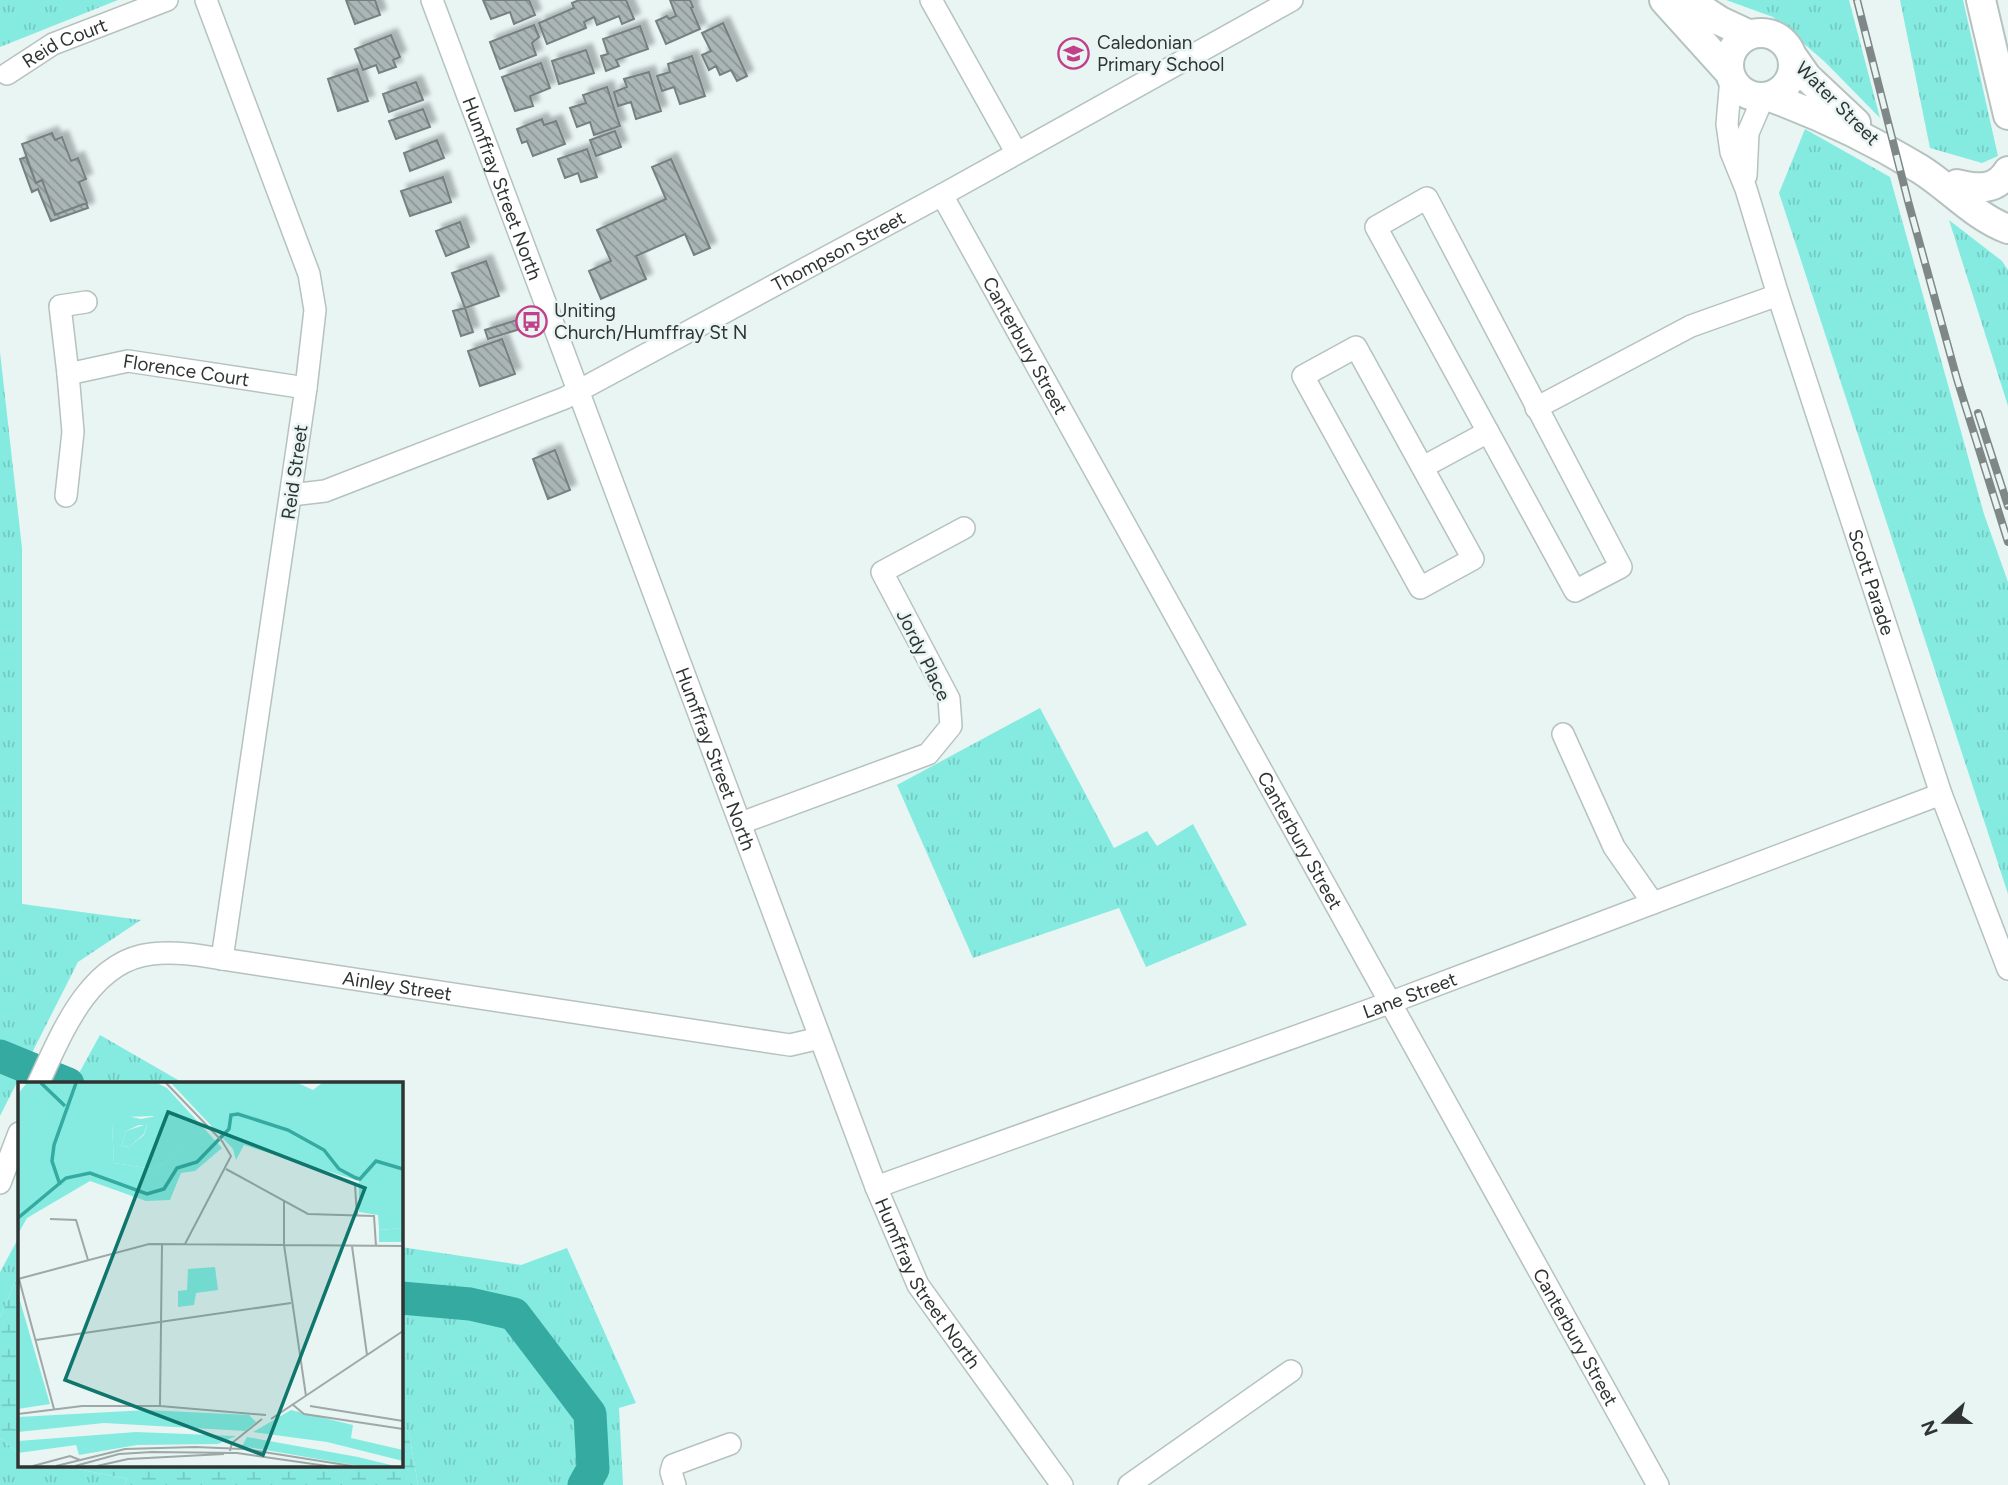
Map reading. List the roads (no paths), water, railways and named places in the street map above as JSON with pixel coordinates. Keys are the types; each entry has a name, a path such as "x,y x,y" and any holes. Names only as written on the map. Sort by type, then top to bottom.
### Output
{"main road":[{"path":"1664,0 1705,43 1741,91 1748,95 1767,97 1779,93 1791,77 1793,57 1779,38 1765,33 1750,35 1741,39 1730,54 1730,75"},
{"path":"1688,0 1720,22 1750,35"},
{"path":"1981,0 2008,114"},
{"name":"Water Street","path":"1793,57 1807,77 1884,148"},
{"name":"Water Street","path":"1767,97 1814,113 1884,148 2002,222"},
{"name":"Water Street","path":"1922,170 1958,184 1981,198 2002,222"},
{"path":"1958,184 1978,188 1990,187 2003,179 2008,171"}],"street":[{"name":"Reid Court","path":"7,74 53,44 167,0"},
{"name":"Reid Street","path":"206,0 313,288 314,320 291,495 222,958"},
{"name":"Humffray Street North","path":"432,0 876,1187 918,1284 1062,1485"},
{"path":"931,0 1016,152"},
{"name":"Thompson Street","path":"291,495 325,491 579,391 942,195 1292,0"},
{"name":"Scott Parade","path":"1730,75 1728,140 1736,168 1746,189 1777,295 1941,794 2008,969"},
{"name":"Scott Parade","path":"1746,189 1748,134 1767,97"},
{"name":"Canterbury Street","path":"942,195 1658,1485"},
{"path":"1427,198 1621,567 1575,591 1488,432 1376,227 1427,198"},
{"path":"1536,408 1691,326 1777,295"},
{"path":"66,496 73,432 60,306 86,302"},
{"path":"1356,347 1423,467 1473,559 1420,588 1303,376 1356,347"},
{"name":"Florence Court","path":"68,374 128,361 306,388"},
{"path":"1423,467 1488,432"},
{"name":"Jordy Place","path":"741,823 928,754 951,726 949,699 882,572 964,528"},
{"path":"1563,734 1614,847 1653,903"},
{"name":"Lane Street","path":"876,1187 1389,1003 1941,794"},
{"name":"Ainley Street","path":"39,1082 82,1001 97,981 122,964 149,954 177,953 222,958 790,1045 820,1038"},
{"path":"0,1183 18,1136"},
{"path":"1129,1485 1291,1371"},
{"path":"675,1485 671,1472 673,1465 730,1444"}],"waterway":[{"path":"0,1056 63,1082"},
{"path":"402,1298 470,1304 514,1314 590,1414 593,1469 584,1485"}],"railway":[{"path":"1857,0 1957,379 2008,542"},
{"path":"1978,413 2008,506"}],"place":[{"name":"Caledonian Primary School","path":"1074,53"},
{"name":"Uniting Church/Humffray St N","path":"531,321"}]}
